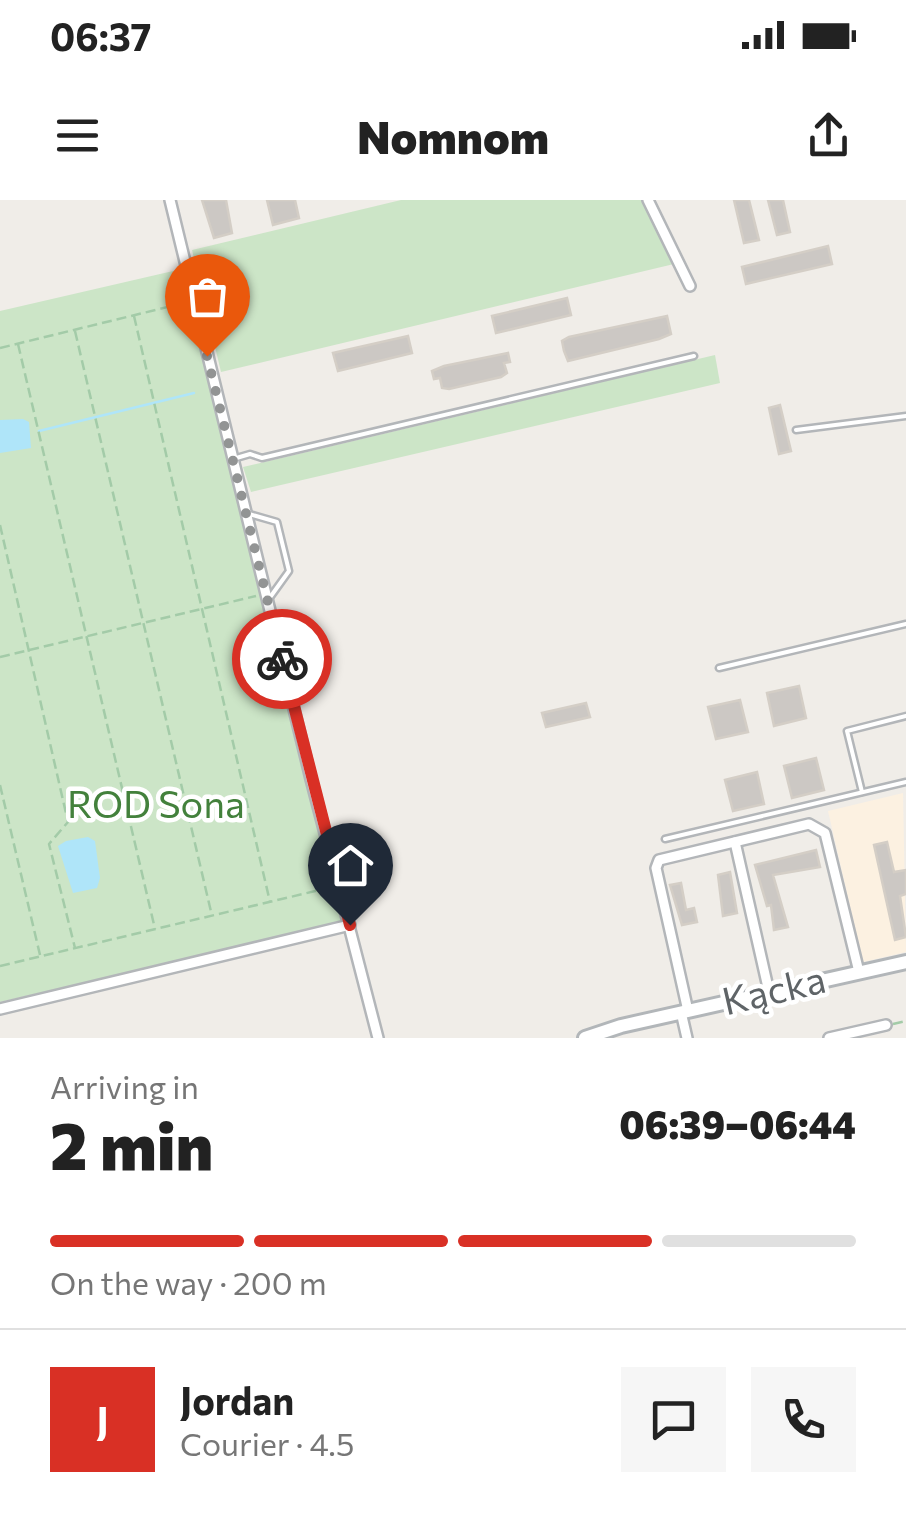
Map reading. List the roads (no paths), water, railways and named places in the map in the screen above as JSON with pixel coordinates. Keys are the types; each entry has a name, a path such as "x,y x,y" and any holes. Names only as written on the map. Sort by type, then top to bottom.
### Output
{"street":[{"path":"170,200 378,1038"},
{"path":"648,200 690,286"},
{"path":"686,1038 656,868 659,860 809,824 825,832 859,972"},
{"path":"735,842 769,992"},
{"path":"0,1009 350,925"},
{"name":"Kącka","path":"585,1038 906,962"},
{"path":"830,1038 886,1025"}],"lane":[{"path":"233,458 250,454 262,458 694,356"},
{"path":"796,430 906,416"},
{"path":"246,513 278,522 289,571 267,597"},
{"path":"719,668 906,624"},
{"path":"862,792 847,730 906,716"},
{"path":"665,839 906,782"}],"water":[{"path":"0,420 29,422 31,448 0,453"},
{"path":"88,837 95,841 100,878 97,888 73,893 58,846"}],"waterway":[{"path":"39,431 194,393"}],"park label":[{"name":"ROD Sona","path":"156,805"}]}
